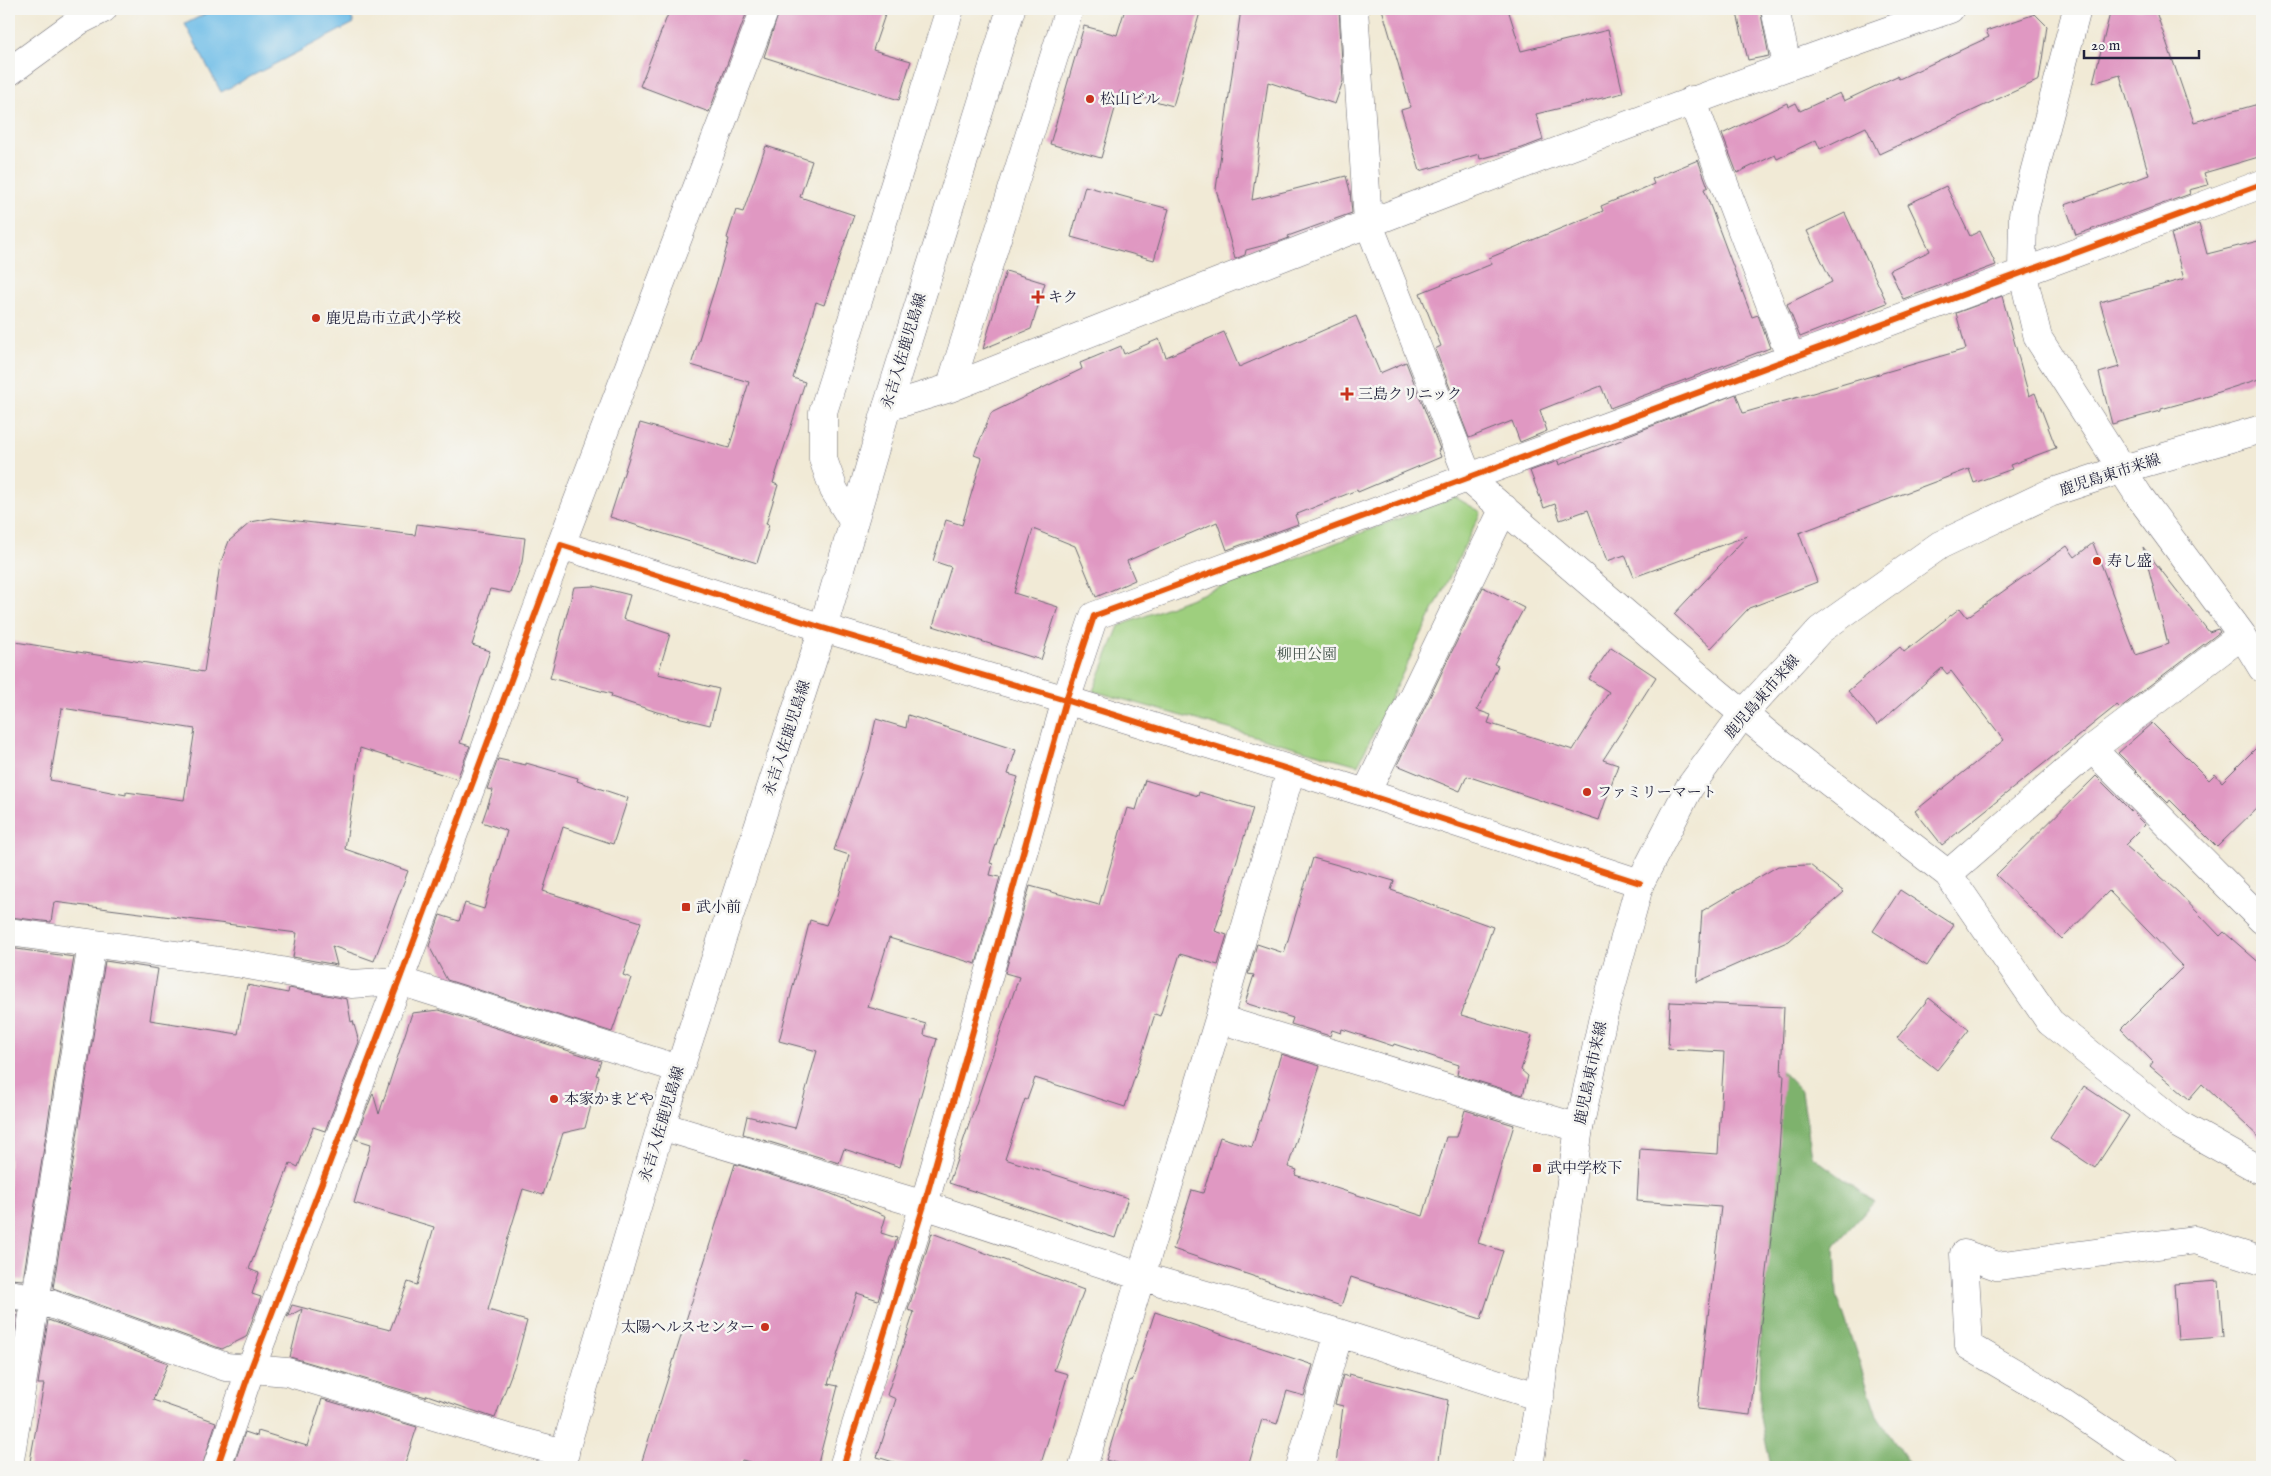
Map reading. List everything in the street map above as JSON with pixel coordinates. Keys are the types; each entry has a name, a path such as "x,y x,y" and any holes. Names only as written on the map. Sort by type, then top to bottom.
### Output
{"street":[{"path":"9,72 79,21 103,9"},
{"path":"217,1467 251,1368 399,981 561,545 765,9"},
{"path":"853,521 834,490 823,459 822,412 950,9"},
{"name":"永吉入佐鹿児島線","path":"562,1460 661,1126 823,628 887,407 1011,9"},
{"path":"950,388 1069,9"},
{"path":"1354,9 1368,222 1469,478 1743,714 1948,874 2050,1022 2178,1124 2262,1171"},
{"path":"1775,9 1787,65"},
{"path":"887,407 950,388 1368,222 1692,100 1950,9"},
{"path":"2077,9 2023,216 2022,270 2038,338 2139,496 2242,635 2262,668"},
{"path":"1692,100 1790,356"},
{"path":"843,1467 924,1205 1066,700 1094,616 1469,478 2022,270 2262,184"},
{"name":"鹿児島東市来線","path":"1529,1467 1579,1128 1602,1017 1640,883 1689,788 1743,714 1820,630 1940,545 2050,494 2123,469 2262,429"},
{"path":"1366,793 1504,508"},
{"path":"561,545 823,628 1066,700 1366,793 1640,883"},
{"path":"1948,874 2092,749 2242,635"},
{"path":"2092,749 2262,920"},
{"path":"1083,1467 1220,1018 1291,770"},
{"path":"9,932 242,964 352,984 399,981 679,1069"},
{"path":"9,1466 21,1296 92,944"},
{"path":"1220,1018 1579,1128"},
{"path":"661,1126 924,1205 1140,1276 1339,1333 1540,1398"},
{"path":"2166,1467 2143,1457 2047,1392 1968,1346 1964,1254 1997,1266 2194,1240 2262,1261"},
{"path":"21,1296 226,1367 287,1372 562,1460"},
{"path":"1300,1467 1339,1333"}],"green space":[{"name":"柳田公園","path":"1455,497 1481,512 1358,765 1093,691 1119,626"},
{"path":"1767,1056 1802,1092 1812,1156 1874,1201 1835,1245 1837,1295 1877,1416 1911,1467 1771,1467 1760,1413 1761,1235"}],"water":[{"path":"215,9 347,9 354,23 221,92 185,24"}],"building":[{"path":"670,9 748,9 709,112 640,86"},
{"path":"780,9 887,9 873,50 911,61 899,100 764,57"},
{"name":"松山ビル","path":"1125,9 1201,9 1173,106 1120,91 1101,158 1050,144 1084,26 1117,35"},
{"path":"1241,9 1339,9 1343,81 1335,104 1268,82 1252,200 1346,176 1350,191 1352,213 1288,236 1289,238 1281,241 1246,250 1245,255 1235,259 1216,189"},
{"path":"1382,9 1508,9 1521,51 1608,30 1623,93 1536,114 1543,140 1522,148 1480,159 1479,154 1420,171 1401,110 1411,107"},
{"path":"1736,9 1760,9 1769,56 1748,60"},
{"path":"2111,9 2155,9 2194,122 2262,103 2262,156 2204,173 2208,185 2189,190 2190,194 2076,235 2065,205 2149,175 2120,75 2093,83"},
{"path":"2035,14 2047,26 2039,80 1879,154 1866,127 1820,149 1816,140 1777,159 1775,155 1737,173 1722,134 1787,103 1788,107 1796,103 1800,111 1840,93 1844,101 1897,76 1899,79 1989,37 1986,31"},
{"path":"766,146 812,161 800,197 854,215 824,305 816,302 793,378 805,382 773,483 778,485 766,524 769,525 757,563 610,517 640,423 729,448 749,382 691,365 718,278 729,239 727,238 736,210 743,212"},
{"path":"1698,160 1708,187 1704,189 1752,317 1758,315 1770,348 1610,408 1601,386 1540,410 1547,431 1520,442 1512,421 1469,438 1435,349 1441,346 1420,293 1492,264 1489,258 1603,211 1601,206 1654,184 1652,179"},
{"path":"1085,186 1169,209 1154,260 1071,237"},
{"path":"1946,186 1970,236 1980,231 1996,265 1903,299 1890,270 1930,251 1908,204"},
{"path":"1845,213 1887,303 1800,337 1787,304 1832,282 1807,231"},
{"path":"2199,224 2207,254 2262,240 2262,378 2212,395 2161,409 2161,411 2112,424 2099,373 2119,367 2100,302 2184,279 2171,234"},
{"path":"1006,271 1045,283 1031,329 983,349"},
{"path":"2002,296 2029,396 2035,393 2056,448 2010,465 2012,469 1974,483 1969,469 1799,533 1817,582 1749,608 1711,648 1674,614 1747,536 1634,577 1625,555 1607,561 1588,510 1560,520 1555,504 1544,508 1530,471 1558,461 1559,465 1624,439 1623,437 1736,394 1743,413 1966,349 1956,313"},
{"path":"1356,316 1380,373 1406,362 1440,449 1438,450 1441,457 1358,492 1357,490 1295,515 1298,524 1227,550 1217,522 1127,561 1135,580 1096,597 1075,546 1033,529 1014,593 1058,607 1041,660 933,626 951,567 933,561 946,520 962,525 982,458 974,455 991,413 1082,369 1080,363 1121,346 1124,354 1159,339 1166,357 1224,332 1239,367"},
{"path":"272,518 415,535 417,524 525,538 522,562 511,593 490,589 472,645 490,651 460,743 470,746 457,779 360,748 345,849 408,871 374,961 332,946 337,965 293,957 297,933 54,902 51,922 9,917 9,641 204,672 220,564 229,541 251,522","holes":["62,708 195,729 184,800 126,792 126,795 50,780"]},
{"path":"2093,543 2136,655 2168,644 2143,547 2209,632 2218,629 2220,632 2120,708 2117,705 1942,845 1915,811 2004,740 1951,671 1947,674 1942,668 1877,725 1848,691 1900,647 1904,652 1960,608 1967,617 2067,546 2075,557"},
{"path":"594,586 630,595 623,619 670,634 658,674 719,689 710,725 657,712 611,697 612,694 550,678 574,587"},
{"path":"1483,587 1524,608 1494,664 1498,666 1477,710 1491,715 1488,723 1573,750 1609,692 1589,679 1611,647 1656,677 1603,760 1618,765 1599,820 1467,776 1460,791 1397,765"},
{"path":"908,715 1016,750 1008,774 1018,777 990,863 993,864 990,875 1000,877 976,964 889,938 868,1007 926,1024 924,1035 937,1039 900,1167 844,1149 839,1163 743,1134 747,1116 795,1128 817,1051 779,1041 810,920 826,925 837,899 849,855 834,850 869,750 876,719 906,728"},
{"path":"2152,723 2209,780 2215,774 2222,782 2262,742 2262,803 2217,847 2170,800 2168,803 2118,753"},
{"path":"498,759 526,765 526,763 578,778 577,781 628,798 613,844 563,827 543,891 641,922 623,975 631,978 612,1032 447,980 429,946 440,915 459,921 465,903 484,909 507,831 482,822 493,790 487,789"},
{"path":"2096,776 2145,825 2125,845 2178,892 2220,936 2224,932 2262,965 2262,1140 2202,1084 2189,1099 2150,1066 2153,1062 2121,1029 2183,967 2109,891 2062,939 1996,875"},
{"path":"1145,780 1198,796 1199,792 1253,808 1215,931 1227,935 1218,965 1180,954 1160,1016 1155,1014 1125,1107 1035,1078 1027,1100 1025,1099 1005,1159 1128,1198 1115,1238 949,1183 1019,977 1005,973 1030,886 1099,905 1127,808 1136,810"},
{"path":"1313,858 1394,881 1391,890 1493,927 1461,1015 1532,1036 1521,1070 1528,1076 1523,1095 1457,1075 1459,1065 1342,1029 1341,1033 1332,1030 1330,1036 1291,1024 1293,1018 1245,1003 1254,975 1248,974 1257,944 1284,953"},
{"path":"1810,865 1844,892 1789,941 1697,982 1702,911 1778,866"},
{"path":"1900,890 1954,925 1927,966 1873,931"},
{"path":"9,948 74,957 23,1280 9,1279"},
{"path":"105,961 158,969 150,1020 238,1034 247,985 288,993 289,988 347,999 351,1022 353,1021 359,1042 325,1131 313,1127 298,1167 290,1163 249,1269 259,1273 252,1294 261,1297 246,1337 222,1349 53,1288"},
{"path":"1929,998 1969,1030 1937,1070 1897,1038"},
{"path":"1670,1002 1784,1007 1781,1075 1784,1075 1776,1196 1750,1415 1697,1409 1721,1207 1637,1201 1640,1149 1718,1154 1724,1052 1668,1049"},
{"path":"439,1010 601,1061 596,1075 599,1076 585,1128 563,1133 543,1195 523,1189 508,1238 488,1310 527,1321 515,1364 495,1418 427,1395 426,1397 290,1357 302,1309 287,1317 292,1305 390,1330 408,1282 417,1285 434,1227 354,1203 371,1144 355,1139 373,1093 379,1114 412,1013"},
{"path":"1281,1054 1320,1066 1288,1167 1297,1170 1295,1175 1423,1216 1446,1137 1457,1137 1465,1110 1514,1125 1478,1243 1503,1251 1481,1319 1351,1277 1341,1306 1173,1249 1192,1190 1203,1193 1220,1137 1252,1147"},
{"path":"2084,1086 2129,1116 2095,1168 2050,1138"},
{"path":"735,1164 829,1193 886,1216 881,1233 897,1238 878,1300 857,1293 828,1384 838,1386 817,1467 768,1467 742,1460 740,1467 640,1467"},
{"path":"932,1233 1084,1290 1054,1370 1068,1374 1040,1467 910,1467 877,1457 896,1399 887,1395 914,1312 908,1310"},
{"path":"2219,1281 2223,1337 2178,1340 2174,1284"},
{"path":"9,1310 18,1311 11,1356 9,1356"},
{"path":"1155,1312 1313,1365 1304,1396 1287,1391 1277,1424 1262,1419 1248,1467 1129,1467 1106,1460 1130,1380 1132,1381"},
{"path":"48,1320 168,1363 153,1400 216,1422 202,1467 29,1467 44,1384 38,1384"},
{"path":"1349,1374 1448,1400 1438,1467 1365,1467 1336,1464 1343,1406 1335,1404 1343,1375 1348,1377"},
{"path":"322,1399 417,1427 404,1467 233,1467 245,1432 257,1436 258,1431 307,1446"}],"cycle path":[{"path":"843,1467 924,1205 1066,700 1094,616 2262,184"},
{"path":"217,1467 251,1368 399,981 561,545 823,628 1066,700 1291,770 1640,883"}],"place":[{"name":"松山ビル","path":"1090,99"},
{"name":"キク","path":"1038,297"},
{"name":"鹿児島市立武小学校","path":"316,318"},
{"name":"三島クリニック","path":"1347,394"},
{"name":"寿し盛","path":"2097,561"},
{"name":"ファミリーマート","path":"1587,792"},
{"name":"武小前","path":"686,907"},
{"name":"本家かまどや","path":"554,1099"},
{"name":"武中学校下","path":"1537,1168"},
{"name":"太陽ヘルスセンター","path":"765,1327"}]}
